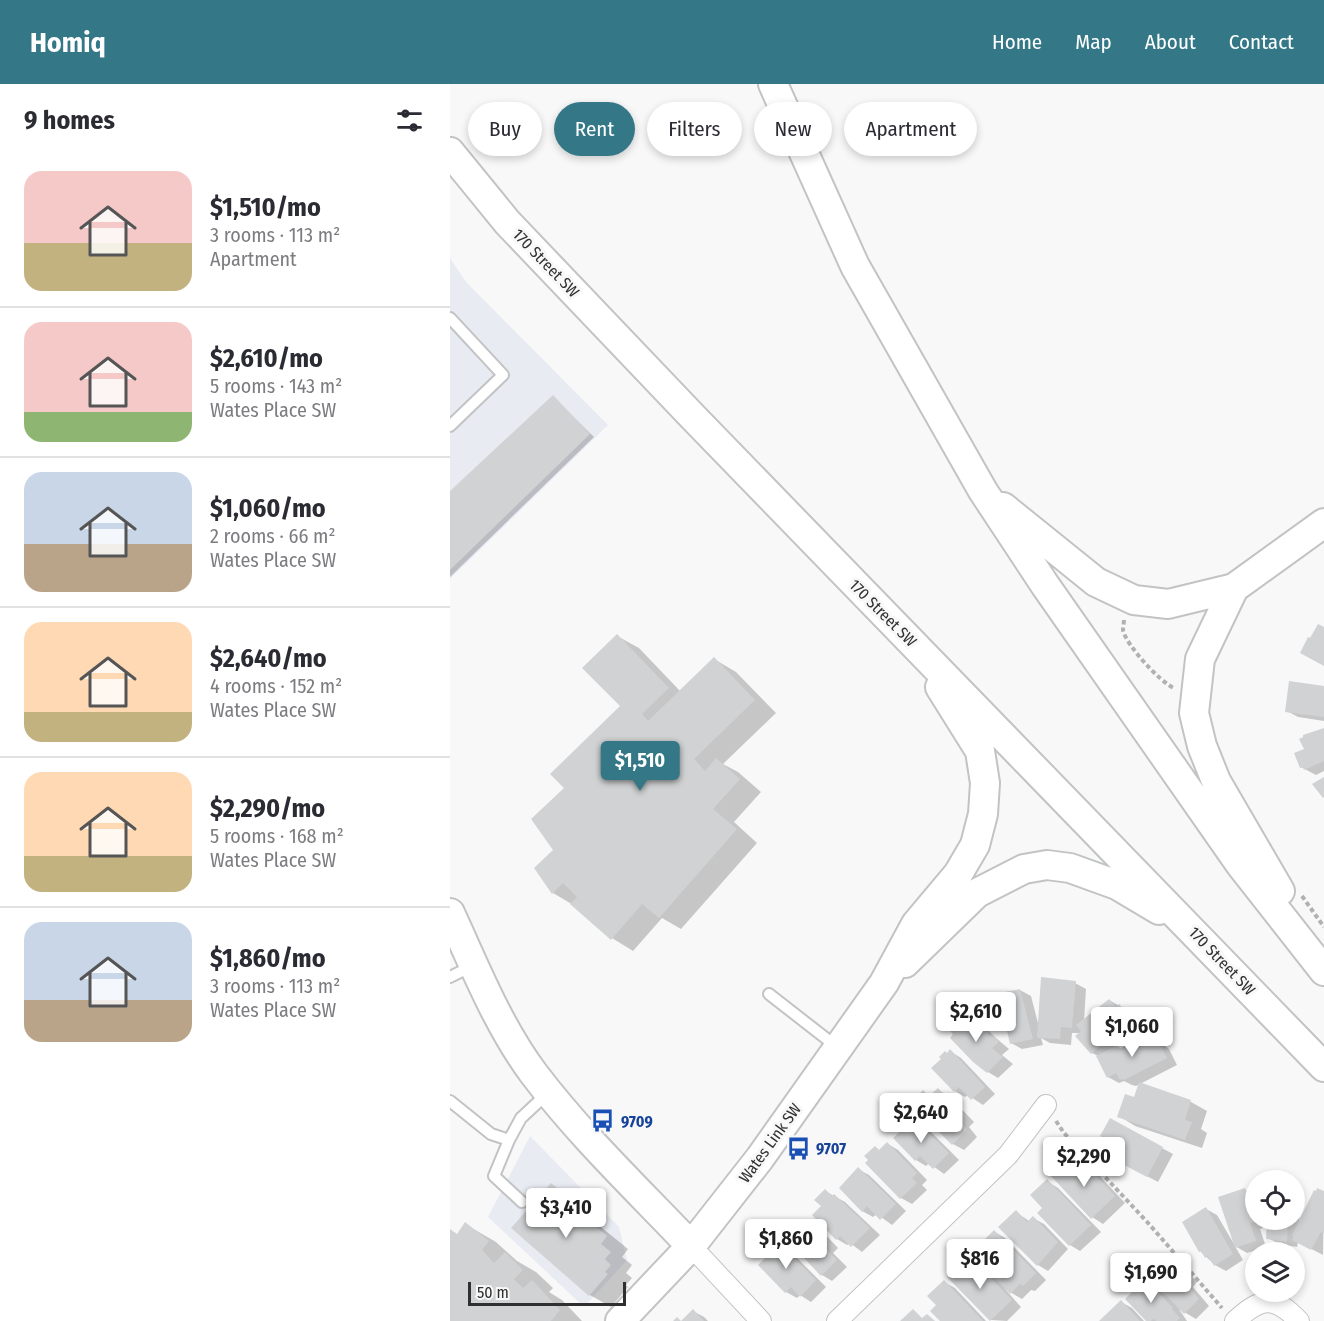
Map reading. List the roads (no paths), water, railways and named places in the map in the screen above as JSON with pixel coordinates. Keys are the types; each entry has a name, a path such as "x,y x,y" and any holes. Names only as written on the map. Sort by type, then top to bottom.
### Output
{"main road":[{"path":"773,84 855,266 983,491 1052,595 1240,864 1324,970"},
{"name":"170 Street SW","path":"450,152 507,222 792,520 1324,1067"},
{"path":"983,491 1096,582 1134,600 1168,604 1234,588 1324,523"},
{"path":"1234,588 1200,659 1194,713 1202,746 1216,781 1324,970"},
{"path":"884,983 916,924 958,874 975,845 983,814 985,783 980,751 914,644"},
{"path":"884,983 977,893 1024,868 1047,865 1070,868 1117,885 1191,929"},
{"path":"450,913 462,971 496,1012 533,1073 577,1126 691,1246"},
{"name":"Wates Link SW","path":"620,1321 691,1246 760,1158 884,983"}],"street":[{"path":"837,1321 1008,1155 1046,1105"},
{"path":"691,1246 761,1321"},
{"path":"1230,1317 1257,1303 1269,1301 1281,1305 1299,1321"}],"lane":[{"path":"450,318 503,375 450,426"},
{"path":"769,994 838,1048"},
{"path":"522,1202 494,1176 521,1118 549,1092"},
{"path":"450,1101 491,1134 509,1140"}],"place":[{"name":"9709","path":"603,1121"},
{"name":"9707","path":"798,1148"}]}
